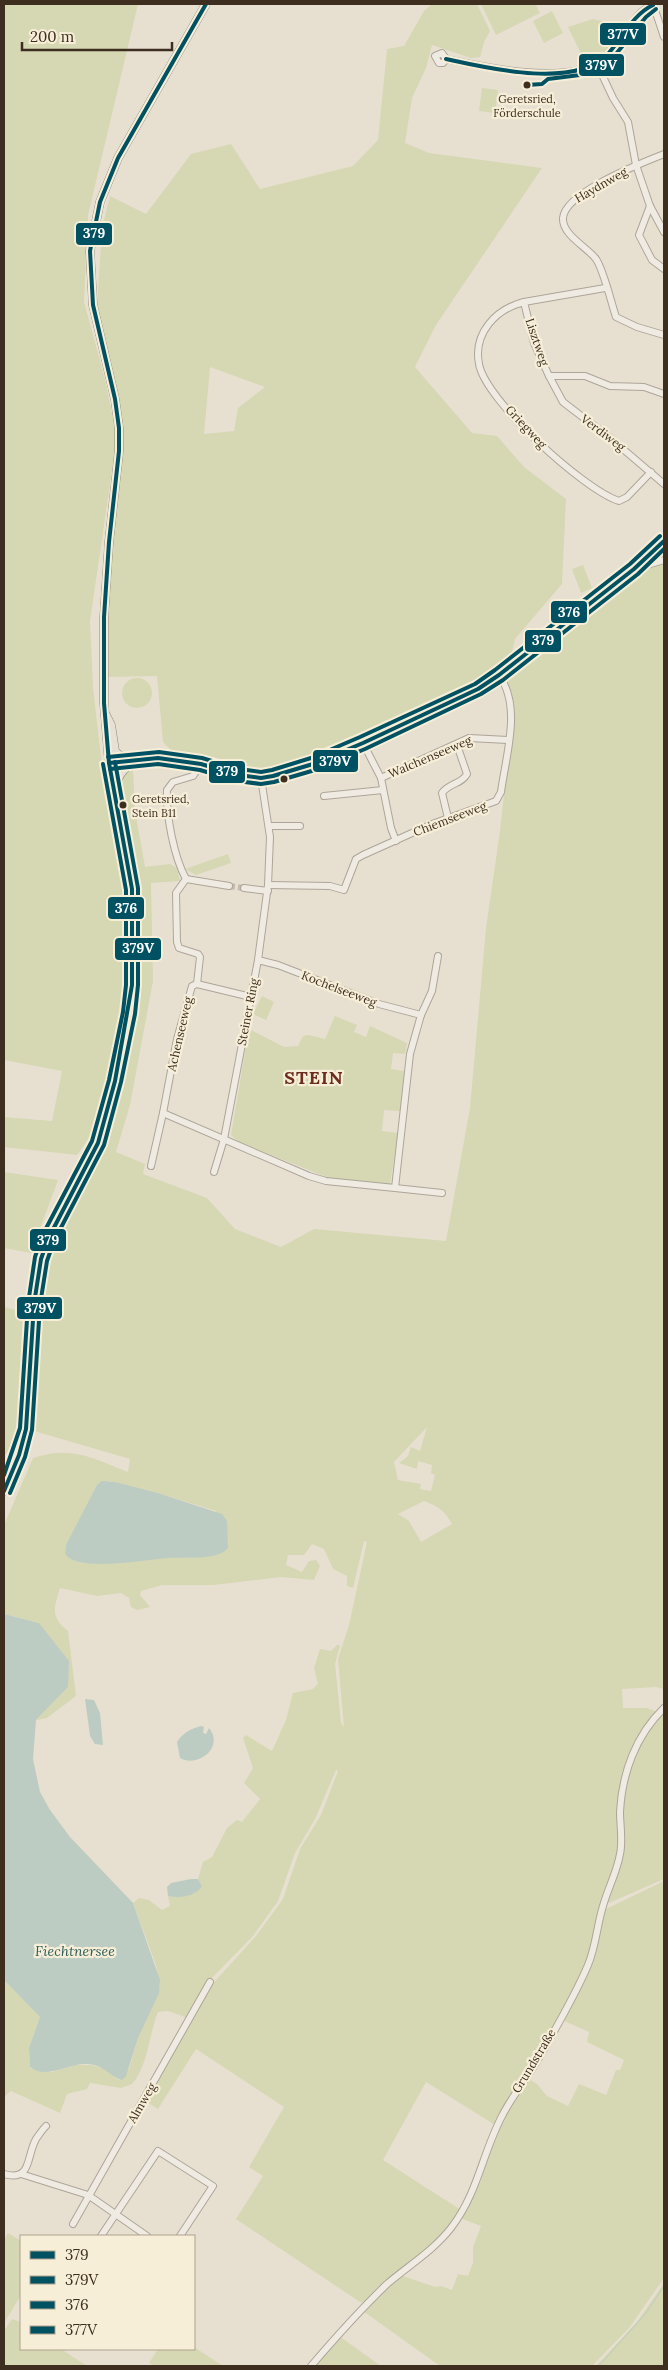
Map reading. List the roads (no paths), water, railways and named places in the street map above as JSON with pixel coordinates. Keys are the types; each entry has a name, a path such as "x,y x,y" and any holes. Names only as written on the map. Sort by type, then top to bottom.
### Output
{"main road":[{"path":"4,1491 16,1464 26,1430 34,1304 41,1259 48,1239 98,1143 116,1082 129,1013 132,985 132,889 109,763 104,712 104,617 109,542 120,451 115,399 94,305 90,251 100,202 114,166 206,4"},
{"path":"104,712 111,725 115,751 120,756 142,760"},
{"path":"109,763 142,760"},
{"path":"114,792 118,778 124,768 142,760"}],"street":[{"path":"446,59 488,68 569,73 597,64 623,39 643,11 653,5 664,37"},
{"path":"597,64 612,98 628,122 636,165 650,206 664,232"},
{"name":"Haydnweg","path":"664,154 636,165 576,197 567,206 563,219 566,229 596,259 616,317 638,327 664,335"},
{"path":"650,206 639,235 652,260 664,269"},
{"name":"Lisztweg","path":"606,288 524,302 534,343 549,376 585,376 610,386 644,387 664,394"},
{"name":"Griegweg","path":"524,302 511,305 498,312 484,329 479,347 479,364 489,385 533,437 580,477 609,498 619,501 627,497 651,472"},
{"name":"Verdiweg","path":"549,376 563,402 664,484"},
{"path":"142,760 158,758 201,764 238,775 261,778 304,768 363,743 478,689 500,675 663,546"},
{"path":"634,570 664,560"},
{"name":"Chiemseeweg","path":"268,888 330,886 344,890 356,858 448,818 492,803 499,798 512,712 511,697 500,675"},
{"name":"Walchenseeweg","path":"381,778 475,737 508,740"},
{"path":"363,743 381,778 396,841"},
{"path":"448,818 442,793 449,786 464,780 467,774 457,745"},
{"path":"186,879 178,860 167,790 173,782 193,776 201,764"},
{"name":"Steiner Ring","path":"214,1172 224,1139 251,997 268,888 269,826 261,778"},
{"name":"Walchenseeweg","path":"324,796 383,790"},
{"path":"269,826 300,826"},
{"path":"186,879 229,886"},
{"path":"186,879 176,893 177,942 179,948 198,954 200,957 197,984"},
{"path":"244,888 268,888"},
{"path":"395,1188 410,1054 420,1015 432,991 438,956"},
{"name":"Kochelseeweg","path":"258,960 278,965 379,1004 420,1015"},
{"name":"Achenseeweg","path":"151,1166 180,1030 192,986 197,984 251,997"},
{"path":"163,1113 326,1181 442,1193"},
{"name":"Grundstraße","path":"311,2366 381,2291 442,2238 451,2228 472,2193 481,2173 488,2146 501,2117 515,2092 536,2062 588,1964 596,1941 603,1906 620,1854 621,1795 625,1773 646,1729 664,1708"},
{"name":"Almweg","path":"73,2224 88,2195 152,2088 210,1982"},
{"path":"4,2174 14,2177 21,2174 27,2166 36,2140 46,2126"},
{"path":"102,2235 158,2151 213,2186 181,2235"},
{"path":"21,2174 88,2195 146,2235"}],"water":[{"path":"102,1481 115,1482 158,1493 222,1514 227,1521 228,1548 217,1555 209,1557 168,1558 114,1564 84,1563 72,1560 65,1554 66,1545 97,1485"},
{"name":"Fiechtnersee","path":"4,1614 39,1623 69,1661 68,1687 36,1720 33,1759 40,1792 50,1810 70,1837 133,1903 160,1980 159,1993 138,2038 126,2076 122,2080 103,2068 87,2064 50,2072 37,2071 30,2067 29,2048 40,2017 4,1980"},
{"path":"85,1699 94,1700 100,1713 103,1745 95,1744 90,1736"},
{"path":"201,1726 204,1727 203,1733 206,1734 209,1728 213,1735 214,1743 211,1749 201,1758 187,1760 180,1758 177,1742 187,1732"},
{"path":"198,1879 202,1886 196,1892 182,1897 168,1896 167,1887 171,1883"}],"waterway":[{"path":"599,2366 646,2313 664,2286"}],"tunnel":[{"path":"229,886 244,888"}],"place":[{"name":"Geretsried, Förderschule","path":"527,85"},
{"name":"Geretsried, Stein B11","path":"123,805"}],"district":[{"name":"STEIN","path":"314,1078"}]}
